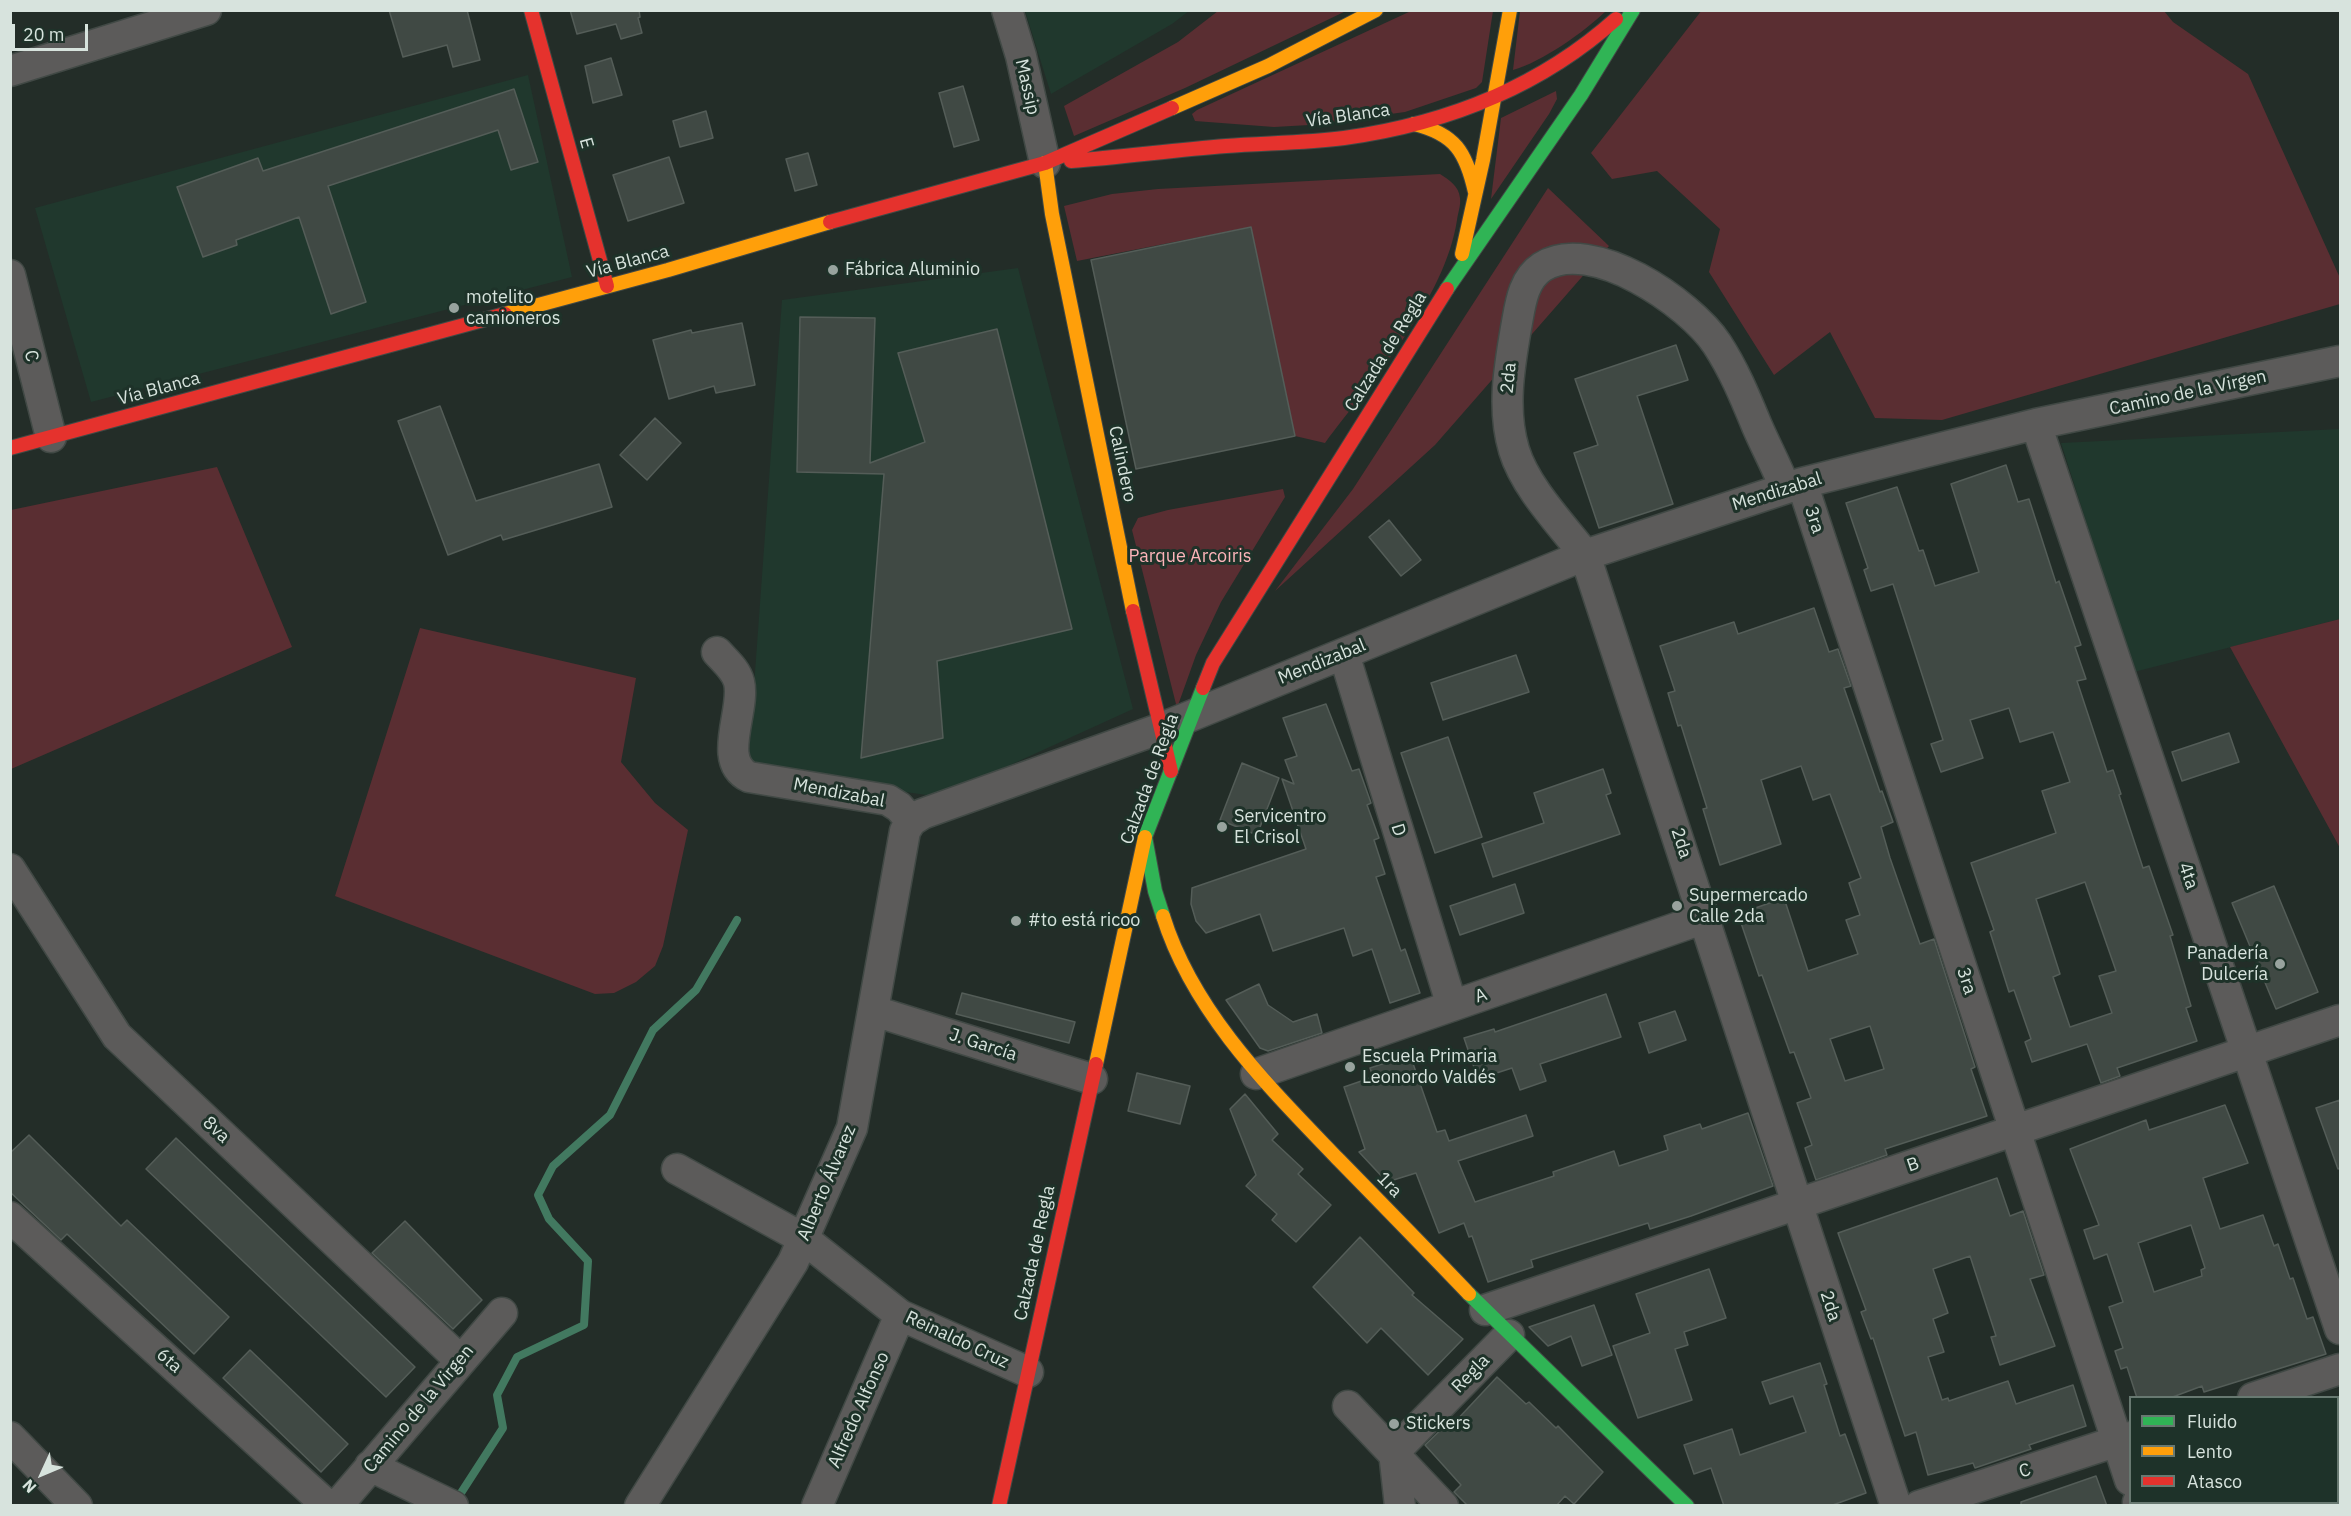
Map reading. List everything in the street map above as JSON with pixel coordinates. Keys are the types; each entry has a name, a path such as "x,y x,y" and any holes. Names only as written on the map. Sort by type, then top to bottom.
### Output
{"main road":[{"name":"E","path":"531,10 607,286"},
{"name":"Vía Blanca","path":"10,448 607,286 879,207 1045,164 1268,66 1376,10"},
{"path":"1460,267 1510,10"},
{"name":"Vía Blanca","path":"1045,164 1343,138 1450,115 1530,80 1583,48 1624,10"},
{"name":"Calzada de Regla","path":"999,1506 1145,837 1213,663 1460,267 1581,95 1633,10"},
{"path":"1414,124 1432,128 1447,135 1457,146 1467,162 1475,192"},
{"name":"Calindero","path":"1045,164 1052,214 1160,729 1171,771"},
{"name":"1ra","path":"1145,837 1155,891 1173,948 1213,1015 1256,1074 1509,1335 1687,1506"}],"street":[{"path":"10,71 206,10"},
{"name":"Massip","path":"1007,10 1021,56 1045,164"},
{"name":"3ra","path":"1543,266 1559,261 1597,260 1624,271 1670,297 1716,342 1793,485 2124,1439 2129,1473"},
{"name":"2da","path":"1543,266 1532,275 1522,300 1506,404 1514,451 1538,495 1585,555 1896,1506"},
{"name":"C","path":"10,275 51,437"},
{"name":"Camino de la Virgen","path":"2036,424 2340,361"},
{"name":"Mendizabal","path":"717,652 738,680 740,692 734,749 735,764 740,772 749,777 888,800 899,807 911,821 922,814 1160,729 1585,555 1793,485 2036,424"},
{"name":"4ta","path":"2036,424 2340,1329"},
{"name":"D","path":"1344,654 1452,1006"},
{"name":"Alberto Álvarez","path":"640,1506 793,1262 852,1128 905,831 911,821"},
{"name":"8va","path":"10,869 117,1036 460,1360"},
{"name":"A","path":"1256,1074 1705,918"},
{"name":"J. García","path":"874,1011 1092,1079"},
{"name":"B","path":"1485,1310 2340,1020"},
{"name":"Reinaldo Cruz","path":"676,1169 804,1239 900,1315 1028,1372"},
{"name":"6ta","path":"13,1225 328,1506"},
{"name":"Camino de la Virgen","path":"337,1506 502,1312"},
{"name":"Alfredo Alfonso","path":"817,1506 900,1315"},
{"name":"Regla","path":"1394,1452 1509,1335"},
{"path":"2259,1396 2340,1369"},
{"path":"1348,1406 1443,1506"},
{"path":"10,1437 77,1506"},
{"name":"C","path":"1919,1506 2124,1439"},
{"path":"1394,1452 1400,1506"},
{"path":"370,1466 453,1506"}],"shaded area":[{"path":"1025,10 1189,11 1172,24 1051,94"},
{"path":"528,75 572,277 91,402 35,208"},
{"path":"1018,268 1133,709 940,797 748,769 782,300"},
{"path":"2340,429 2340,619 2134,672 2061,443"}],"green space":[{"path":"1702,10 2164,11 2173,22 2248,74 2340,278 2340,304 1942,420 1875,418 1830,332 1774,375 1709,272 1720,229 1657,171 1612,179 1591,153"},
{"path":"1218,11 1346,11 1185,88 1074,136 1064,106 1178,42"},
{"path":"1411,11 1493,11 1482,82 1476,88 1405,112 1309,125 1274,127 1195,121 1192,114 1197,110"},
{"path":"1520,11 1606,11 1562,45 1537,60 1513,70"},
{"path":"1556,91 1557,99 1549,114 1491,199 1501,118"},
{"path":"1440,174 1456,187 1460,206 1450,250 1438,279 1404,337 1325,443 1295,436 1251,227 1077,261 1064,206 1112,194 1158,189"},
{"path":"1548,188 1609,246 1435,445 1275,591 1353,489"},
{"path":"217,467 292,647 11,769 11,510"},
{"name":"Parque Arcoiris","path":"1283,489 1285,497 1221,602 1196,655 1177,708 1132,530 1138,518 1168,510"},
{"path":"2340,619 2340,848 2230,647"},
{"path":"420,628 636,678 621,762 655,803 688,830 663,946 655,966 636,982 614,993 595,994 335,896"}],"building":[{"path":"389,10 467,10 480,60 453,67 447,45 403,57"},
{"path":"570,10 639,10 640,17 638,18 642,33 621,39 616,24 577,34"},
{"path":"611,58 622,95 593,103 585,66"},
{"path":"963,86 979,140 954,147 939,93"},
{"path":"514,89 538,162 511,170 498,130 328,186 366,302 331,314 299,217 236,240 237,245 203,257 177,187 258,158 263,171"},
{"path":"706,111 713,138 680,147 673,121"},
{"path":"808,153 817,185 795,191 786,159"},
{"path":"669,157 684,203 628,221 613,175"},
{"path":"1251,227 1295,436 1136,469 1091,260"},
{"path":"800,317 875,318 870,463 925,442 898,353 997,329 1072,629 937,661 943,738 861,758 884,474 797,472"},
{"path":"742,323 755,385 716,393 714,386 669,399 653,340 691,330 692,333"},
{"path":"1676,345 1688,380 1637,396 1673,504 1599,528 1574,453 1598,445 1575,379"},
{"path":"440,406 476,501 599,464 612,507 503,540 501,535 448,555 398,421"},
{"path":"655,418 681,443 647,480 620,455"},
{"path":"2006,465 2018,502 2029,499 2056,583 2059,581 2081,645 2075,647 2086,679 2077,681 2107,772 2113,770 2143,868 2149,866 2173,935 2170,936 2191,1006 2186,1008 2197,1041 2117,1068 2120,1076 2101,1083 2087,1044 2032,1062 2025,1042 2031,1039 2014,990 2009,992 1990,932 1994,930 1971,863 2056,833 2042,791 2070,782 2053,732 2020,742 2009,708 1970,720 1983,758 1941,772 1931,744 1943,740 1893,584 1871,591 1864,570 1868,568 1846,503 1897,487 1919,551 1923,550 1935,586 1979,572 1951,484","holes":["2085,882 2116,971 2099,976 2112,1013 2070,1027 2053,977 2060,974 2036,899"]},
{"path":"1389,520 1421,560 1401,576 1369,537"},
{"path":"1814,608 1829,652 1838,649 1851,686 1844,688 1880,792 1882,791 1893,822 1881,827 1890,858 1920,944 1934,939 1975,1067 1971,1069 1987,1116 1885,1149 1887,1155 1816,1180 1805,1148 1812,1145 1797,1103 1811,1098 1794,1052 1790,1053 1762,975 1759,976 1738,914 1784,898 1808,971 1858,954 1846,920 1860,915 1849,883 1861,878 1830,794 1813,800 1801,766 1761,780 1781,844 1720,865 1703,809 1707,808 1681,725 1678,726 1668,693 1675,691 1660,646 1734,622 1738,634","holes":["1870,1026 1884,1069 1845,1081 1830,1039"]},
{"path":"1516,655 1529,692 1443,720 1431,683"},
{"path":"1326,704 1352,771 1359,769 1371,803 1367,805 1379,838 1374,840 1385,874 1376,877 1401,951 1405,949 1420,993 1390,1003 1372,949 1353,956 1344,928 1273,951 1260,914 1206,933 1196,921 1191,904 1192,888 1306,849 1282,779 1294,784 1285,760 1297,756 1283,718"},
{"path":"2229,733 2239,762 2182,781 2172,752"},
{"path":"1448,737 1482,837 1435,853 1401,753"},
{"path":"1242,763 1279,778 1257,835 1220,820"},
{"path":"1603,769 1611,793 1606,795 1620,834 1493,877 1482,844 1544,823 1534,793"},
{"path":"1515,884 1524,913 1460,935 1450,906"},
{"path":"2274,886 2318,992 2276,1009 2232,903"},
{"path":"1259,984 1268,1005 1293,1022 1317,1014 1322,1033 1268,1051 1260,1048 1226,1000"},
{"path":"962,993 1075,1022 1069,1043 956,1014"},
{"path":"1606,994 1621,1037 1540,1064 1546,1081 1520,1090 1512,1068 1478,1079 1464,1038 1494,1029 1495,1032"},
{"path":"1675,1011 1686,1040 1649,1053 1639,1023"},
{"path":"1410,1055 1437,1132 1445,1130 1449,1141 1526,1115 1533,1136 1458,1161 1475,1202 1554,1176 1553,1172 1614,1151 1619,1166 1668,1150 1664,1136 1700,1124 1702,1129 1748,1113 1773,1186 1650,1229 1648,1223 1531,1260 1533,1267 1488,1282 1472,1236 1469,1237 1464,1223 1439,1233 1416,1173 1387,1182 1359,1152 1365,1149 1344,1087 1373,1077 1370,1068"},
{"path":"1137,1073 1190,1086 1180,1124 1128,1111"},
{"path":"1245,1094 1278,1134 1272,1140 1303,1169 1298,1174 1331,1205 1296,1242 1272,1220 1277,1214 1246,1186 1256,1175 1230,1109"},
{"path":"2340,1100 2340,1168 2338,1169 2316,1108"},
{"path":"2225,1105 2248,1163 2203,1178 2220,1229 2263,1215 2274,1246 2278,1244 2290,1279 2293,1278 2307,1319 2313,1317 2326,1354 2204,1392 2202,1386 2175,1396 2136,1396 2127,1367 2121,1369 2115,1351 2123,1348 2109,1307 2123,1302 2107,1254 2094,1259 2084,1230 2099,1225 2070,1149 2146,1120 2149,1130","holes":["2191,1225 2205,1268 2201,1270 2202,1276 2154,1292 2138,1243"]},
{"path":"29,1135 121,1226 127,1220 229,1317 194,1354 67,1234 61,1240 10,1192 10,1153"},
{"path":"176,1138 415,1367 386,1397 146,1169"},
{"path":"1997,1178 2010,1216 2023,1211 2044,1275 2030,1279 2055,1346 2000,1365 1991,1337 1996,1336 1970,1256 1933,1269 1948,1313 1933,1319 1944,1352 1928,1357 1942,1400 1948,1398 1949,1401 2008,1381 2016,1404 2073,1385 2086,1426 2029,1445 2031,1449 1975,1468 1973,1463 1928,1475 1916,1432 1905,1436 1873,1338 1871,1339 1861,1312 1866,1310 1838,1233"},
{"path":"405,1221 482,1300 453,1329 372,1253"},
{"path":"1360,1237 1414,1293 1412,1295 1463,1339 1428,1375 1381,1328 1367,1343 1313,1287"},
{"path":"1709,1269 1726,1318 1684,1332 1688,1345 1675,1349 1692,1400 1638,1418 1613,1346 1650,1333 1636,1294"},
{"path":"1594,1305 1612,1355 1582,1366 1571,1336 1548,1346 1529,1327"},
{"path":"250,1350 348,1444 321,1472 223,1378"},
{"path":"1820,1363 1827,1384 1824,1385 1840,1436 1845,1434 1866,1493 1830,1506 1724,1506 1711,1468 1694,1474 1684,1445 1732,1429 1740,1455 1806,1432 1793,1396 1770,1404 1762,1382"},
{"path":"1497,1377 1526,1404 1529,1402 1556,1428 1558,1426 1603,1472 1574,1504 1565,1496 1556,1506 1468,1506 1454,1492 1461,1485 1425,1445 1451,1420 1454,1423"},
{"path":"2096,1476 2107,1506 2021,1506 2021,1502"}],"waterway":[{"path":"459,1496 503,1428 497,1395 517,1357 584,1325 588,1261 549,1219 538,1195 553,1166 610,1115 653,1030 696,990 737,920"}],"traffic: fast":[{"path":"1447,289 1581,95 1633,10"},
{"path":"1163,916 1155,891 1145,837 1203,688"},
{"path":"1469,1294 1687,1506"}],"traffic: slow":[{"path":"1172,108 1268,66 1376,10"},
{"path":"1462,254 1483,160 1510,10"},
{"path":"1414,124 1440,133 1449,139 1463,156 1475,192"},
{"path":"1045,163 1052,214 1133,611"},
{"path":"505,314 668,270 830,222"},
{"path":"1096,1064 1145,837"},
{"path":"1163,916 1176,951 1193,984 1235,1046 1284,1103 1469,1294"}],"traffic: jam":[{"path":"531,10 607,286"},
{"path":"1071,161 1226,146 1329,140 1382,132 1418,123 1489,99 1523,83 1587,43 1616,19"},
{"path":"830,222 1045,163 1172,108"},
{"path":"1203,688 1213,663 1447,289"},
{"path":"10,448 505,314"},
{"path":"1133,611 1171,771"},
{"path":"999,1506 1096,1064"}],"place":[{"name":"Fábrica Aluminio","path":"833,270"},
{"name":"motelito camioneros","path":"454,308"},
{"name":"Servicentro El Crisol","path":"1222,827"},
{"name":"Supermercado Calle 2da","path":"1677,906"},
{"name":"#to está ricoo","path":"1016,921"},
{"name":"Panadería Dulcería","path":"2280,964"},
{"name":"Escuela Primaria Leonordo Valdés","path":"1350,1067"},
{"name":"Stickers","path":"1394,1424"}]}
